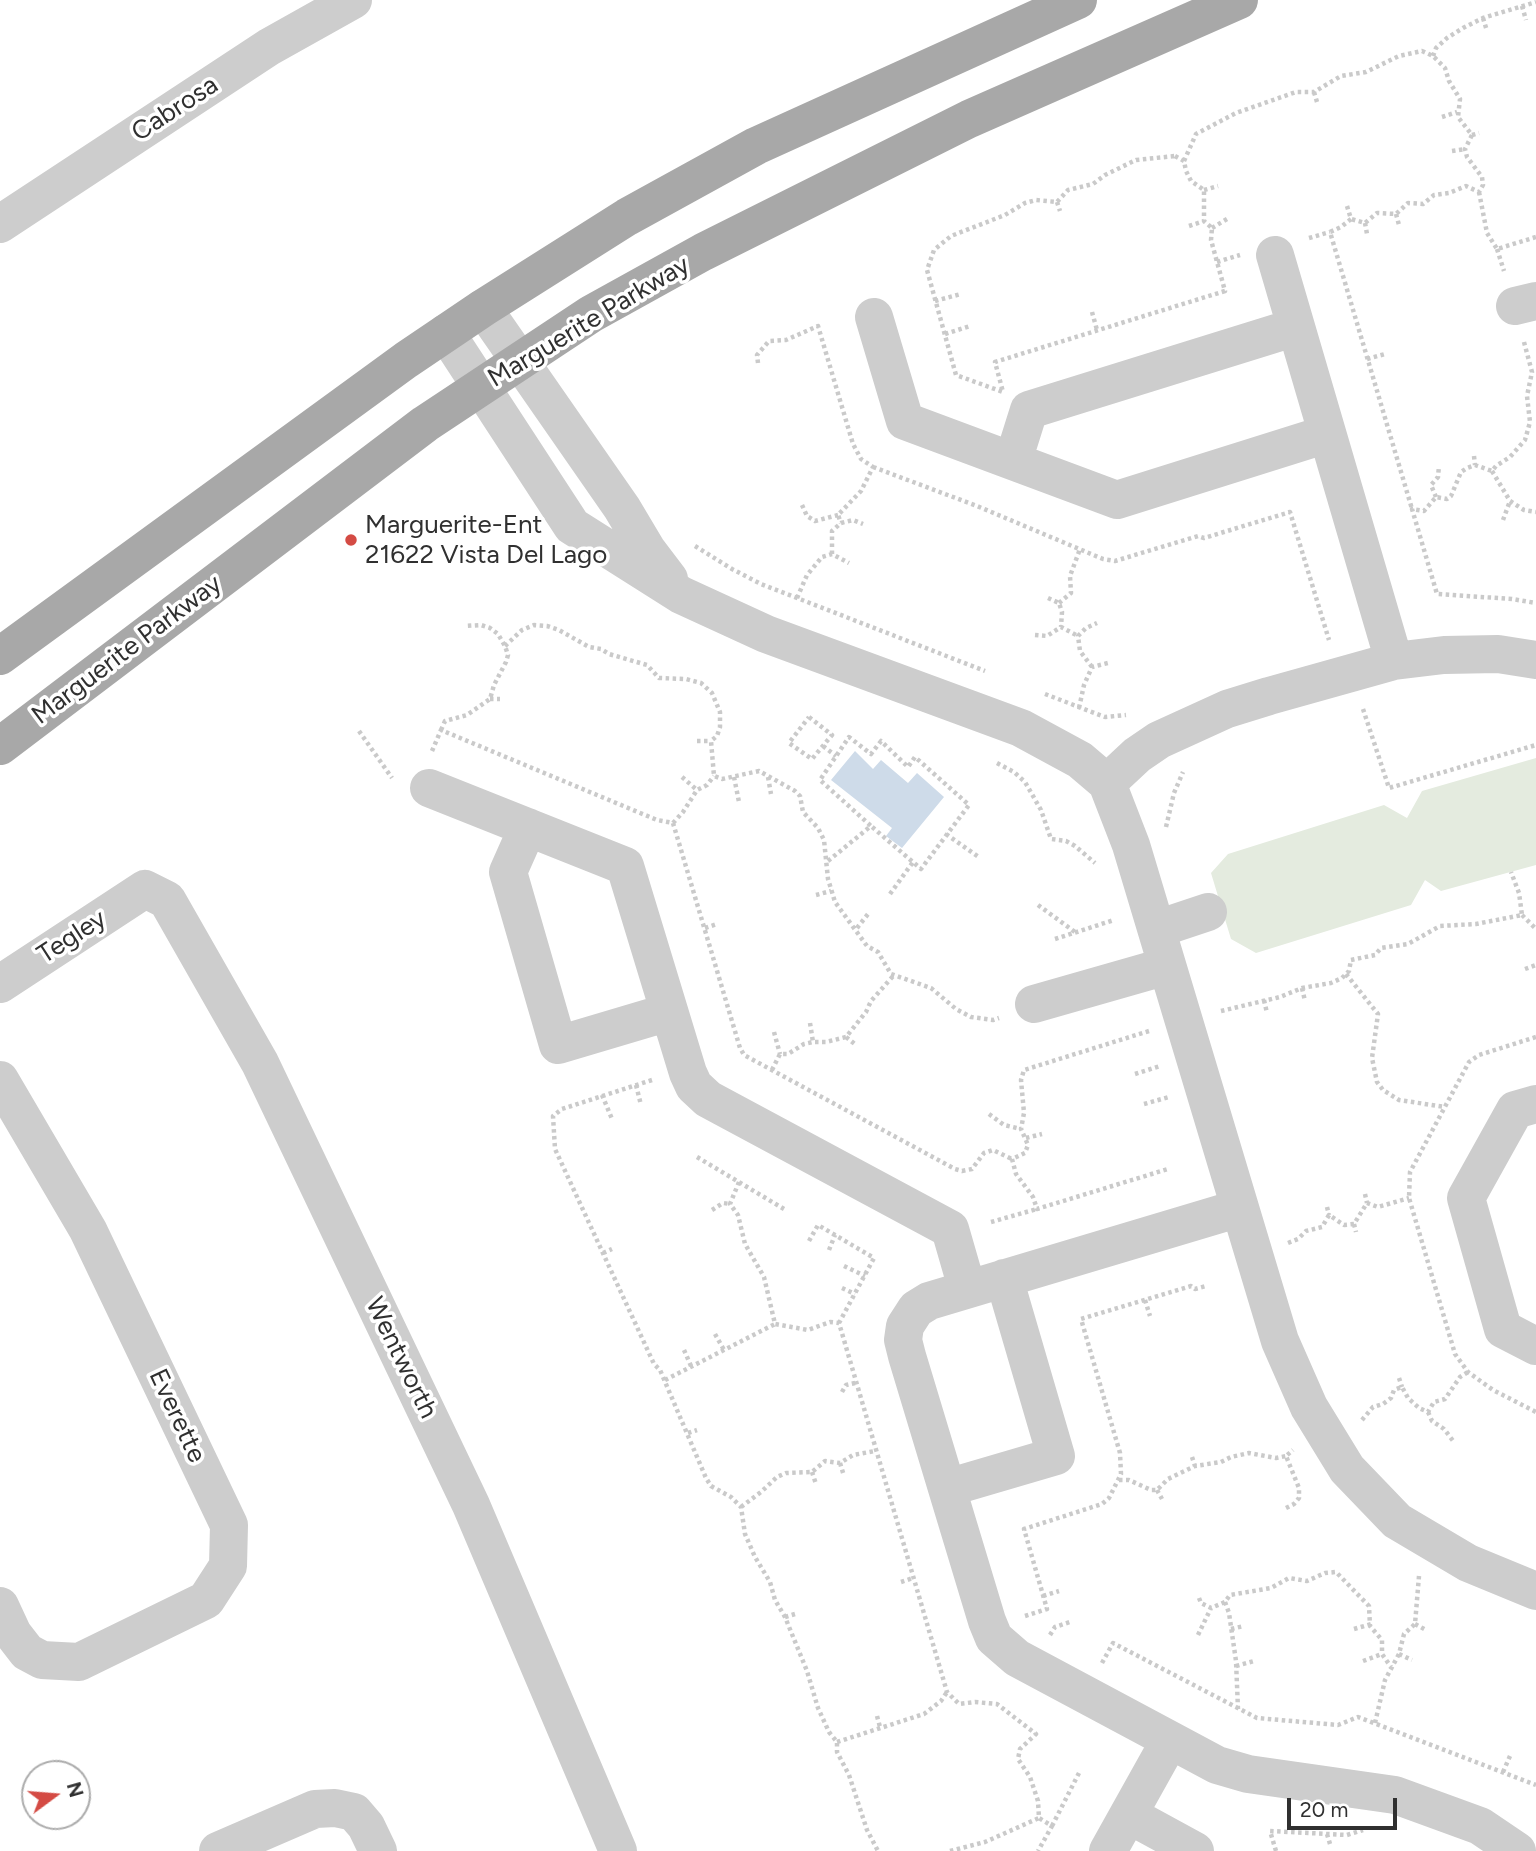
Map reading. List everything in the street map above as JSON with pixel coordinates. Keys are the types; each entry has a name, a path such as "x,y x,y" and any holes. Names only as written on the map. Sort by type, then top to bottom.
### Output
{"main road":[{"path":"0,656 373,384 483,308 627,217 756,146 1078,0"},
{"name":"Marguerite Parkway","path":"0,746 425,424 591,314 715,246 969,119 1239,0"}],"street":[{"name":"Cabrosa","path":"0,224 270,47 353,0"},
{"path":"1288,248 1296,327 1394,661"},
{"path":"483,308 622,508 647,550 681,595"},
{"path":"874,317 905,421 1117,500 1327,434"},
{"path":"1013,461 1029,410 1296,327"},
{"path":"446,333 572,526 681,595 766,634 1021,729 1080,760 1107,783 1131,845 1280,1341 1309,1406 1347,1469 1397,1521 1468,1563 1536,1591"},
{"path":"1107,783 1137,755 1159,740 1227,709 1394,661 1444,655 1498,654 1536,660"},
{"path":"429,788 625,866 688,1073 701,1094 950,1229 967,1288"},
{"path":"527,827 508,872 558,1045 669,1012"},
{"name":"Tegley","path":"0,984 145,889"},
{"name":"Wentworth","path":"145,889 167,900 260,1063 471,1505 618,1851"},
{"path":"1157,929 1208,912"},
{"path":"1018,1011 1167,966"},
{"name":"Everette","path":"0,1080 88,1230 229,1525 228,1566 206,1600 79,1662 41,1660 27,1652 13,1634 0,1606"},
{"path":"1536,1104 1515,1110 1466,1198 1503,1329 1536,1346"},
{"path":"1241,1208 929,1301 916,1309 905,1326 903,1340 994,1638 1017,1658 1217,1765 1248,1773 1395,1795 1480,1826 1513,1850"},
{"path":"947,1488 1056,1456 1004,1278"},
{"path":"1108,1851 1170,1740"},
{"path":"218,1851 314,1809 335,1808 354,1812 366,1826 378,1851"},
{"path":"1129,1815 1195,1851"}],"path":[{"path":"1433,56 1436,48 1447,38 1483,18 1536,2"},
{"path":"1522,6 1526,20"},
{"path":"1483,18 1487,31"},
{"path":"1204,190 1191,181 1184,161 1196,134 1255,106 1296,92 1314,92 1341,76 1366,72 1399,56 1422,51 1433,56 1445,68 1460,99 1457,112 1472,135"},
{"path":"1314,92 1317,102"},
{"path":"1442,117 1457,112"},
{"path":"1479,133 1472,135 1465,149 1467,157 1482,177 1483,185 1479,192 1487,233 1497,249 1536,237"},
{"path":"1452,151 1465,149"},
{"path":"1057,202 1068,190 1093,184 1105,174 1136,160 1175,156 1184,161"},
{"path":"1204,190 1218,186"},
{"path":"1365,223 1377,213 1396,214 1408,203 1423,204 1434,195 1449,193 1466,186 1479,192"},
{"path":"1203,221 1204,190"},
{"path":"1057,202 1036,200 1025,203 1004,215 946,239 934,250 927,270 957,375 1003,392 995,362 1225,291 1212,240 1212,228"},
{"path":"1057,202 1060,211"},
{"path":"1347,205 1351,219"},
{"path":"1396,214 1399,225"},
{"path":"1212,228 1227,219"},
{"path":"1351,219 1365,223"},
{"path":"1288,248 1341,227 1351,219"},
{"path":"1189,226 1203,221"},
{"path":"1203,221 1212,228"},
{"path":"1365,223 1367,234"},
{"path":"1330,232 1437,594 1536,603"},
{"path":"935,301 961,294"},
{"path":"1092,313 1097,330"},
{"path":"758,363 757,355 769,341 786,340 818,326 853,444 862,459 873,467 977,506 1103,559 1115,561 1290,512 1331,649"},
{"path":"945,334 970,326"},
{"path":"1367,359 1385,354"},
{"path":"1492,471 1510,457 1528,432 1530,413 1527,396 1532,372 1529,362 1536,360"},
{"path":"1474,456 1475,465"},
{"path":"1436,497 1447,499 1451,496 1461,472 1475,465 1492,471 1510,501 1536,512"},
{"path":"1436,497 1431,485 1438,477 1438,466"},
{"path":"802,505 807,516 814,521 838,515 860,491 873,467"},
{"path":"1412,509 1424,511 1436,497"},
{"path":"1503,520 1510,501"},
{"path":"838,515 841,523"},
{"path":"832,554 832,531 841,523 853,520 863,524"},
{"path":"690,541 732,569 797,598 993,674"},
{"path":"1059,603 1071,593 1070,576 1080,549"},
{"path":"797,598 807,575 822,557 832,554 849,563"},
{"path":"1048,598 1059,603 1062,612 1061,627"},
{"path":"505,646 522,630 540,624 559,630 589,647 647,665 659,678 686,679 701,683 712,693 720,712 720,727 717,736 711,741 697,741"},
{"path":"1078,636 1086,628 1097,624"},
{"path":"441,730 444,722 467,715 489,699 507,660 505,646 490,628 481,625 465,626"},
{"path":"1035,635 1047,636 1061,627"},
{"path":"1061,627 1078,636"},
{"path":"1078,636 1080,651 1092,667"},
{"path":"507,660 514,663"},
{"path":"1092,667 1108,663"},
{"path":"1079,708 1084,685 1092,667"},
{"path":"1042,693 1105,717 1135,712"},
{"path":"489,699 500,699"},
{"path":"1360,700 1389,789 1536,744"},
{"path":"808,717 832,735 823,746 812,759 789,743 808,717"},
{"path":"849,737 871,754 881,741 908,767 915,757 969,805 920,869 871,826 820,780 849,737"},
{"path":"673,822 697,790 707,785 714,776 711,741"},
{"path":"823,746 836,756"},
{"path":"990,760 1014,772 1025,782 1041,810 1051,839 1066,841 1100,869"},
{"path":"1166,834 1166,822 1174,793 1185,768"},
{"path":"714,776 722,779 760,771 800,796 803,812 818,828 828,861 831,891 840,910 867,946 878,951 894,975 931,988 956,1009 971,1017 993,1020 1018,1011"},
{"path":"768,776 771,794"},
{"path":"682,777 697,790"},
{"path":"734,777 739,802"},
{"path":"828,861 871,826"},
{"path":"946,834 980,858"},
{"path":"891,894 913,862"},
{"path":"1511,872 1522,915 1536,929"},
{"path":"816,895 831,891"},
{"path":"1038,905 1075,933"},
{"path":"856,928 868,914"},
{"path":"1217,1012 1280,997 1301,988 1331,983 1346,974 1352,960 1375,955 1381,948 1408,944 1440,926 1476,924 1522,915"},
{"path":"1055,939 1118,919"},
{"path":"705,928 717,924"},
{"path":"1525,969 1536,965"},
{"path":"1346,974 1378,1014 1372,1058 1377,1082 1383,1090 1399,1100 1445,1107"},
{"path":"780,1054 788,1054 804,1044 846,1037 866,1012 871,1001 894,975"},
{"path":"1301,988 1305,1001"},
{"path":"1264,1000 1267,1013"},
{"path":"810,1023 814,1042"},
{"path":"1037,1209 1033,1197 1016,1174 1012,1159 1026,1153 1028,1144 1021,1129 1024,1113 1021,1080 1024,1070 1153,1030"},
{"path":"772,1070 780,1054 774,1032"},
{"path":"846,1037 856,1045"},
{"path":"1135,1074 1164,1064"},
{"path":"660,1077 562,1109 553,1116 555,1149 654,1364 660,1370 706,1478 711,1486 731,1497 741,1507 745,1534 755,1557 771,1582 775,1600 785,1617 807,1671 818,1708 829,1732 837,1742 837,1752 849,1775 867,1830 878,1851"},
{"path":"636,1085 641,1105"},
{"path":"602,1095 612,1119"},
{"path":"1143,1104 1173,1095"},
{"path":"989,1114 1004,1125 1021,1129"},
{"path":"1026,1138 1042,1134"},
{"path":"697,1157 784,1209"},
{"path":"991,1222 1168,1169"},
{"path":"730,1204 739,1182"},
{"path":"1356,1232 1354,1224 1367,1203 1365,1194"},
{"path":"1367,1203 1378,1208 1409,1198"},
{"path":"712,1210 723,1203 730,1204 738,1215 745,1244 764,1277 775,1324"},
{"path":"1327,1207 1329,1215 1344,1225 1354,1224"},
{"path":"1286,1244 1298,1240 1306,1231 1322,1227 1329,1215"},
{"path":"809,1241 818,1225 874,1258 839,1323 875,1451 947,1692 959,1704 997,1704 1036,1734 1020,1749 1018,1759 1034,1789 1039,1818"},
{"path":"1282,1231 1290,1256"},
{"path":"829,1250 835,1235"},
{"path":"603,1253 612,1250"},
{"path":"844,1266 865,1276"},
{"path":"1024,1627 1022,1617 1047,1609 1024,1529 1095,1507 1109,1498 1121,1474 1120,1453 1081,1319 1191,1286 1195,1289 1206,1286"},
{"path":"842,1288 855,1294"},
{"path":"1145,1300 1150,1316"},
{"path":"664,1380 775,1324 808,1329 830,1321 839,1323"},
{"path":"715,1334 724,1350"},
{"path":"684,1350 691,1366"},
{"path":"1428,1412 1434,1402 1445,1399 1460,1377 1468,1372"},
{"path":"1399,1378 1408,1398 1428,1412 1432,1421 1444,1429 1454,1443"},
{"path":"842,1392 846,1385 855,1383"},
{"path":"1354,1417 1359,1423 1373,1406 1383,1404 1391,1398 1394,1390 1402,1387"},
{"path":"688,1433 697,1430"},
{"path":"1119,1480 1129,1480 1157,1490 1168,1479 1195,1466 1222,1462 1249,1453 1286,1457 1296,1446"},
{"path":"741,1507 777,1477 786,1473 812,1472 825,1461 841,1463 853,1455 875,1451"},
{"path":"1286,1457 1299,1498 1286,1508"},
{"path":"1192,1458 1195,1466"},
{"path":"841,1463 844,1476"},
{"path":"812,1472 816,1484"},
{"path":"1157,1490 1162,1499"},
{"path":"1198,1634 1211,1608 1225,1602 1230,1595 1271,1588 1289,1578 1307,1581 1325,1573 1336,1572 1369,1606 1371,1624 1382,1640 1382,1654 1391,1667"},
{"path":"1375,1723 1385,1680 1399,1654 1404,1634 1415,1624 1420,1572"},
{"path":"901,1582 913,1578"},
{"path":"1043,1596 1059,1591"},
{"path":"1199,1598 1201,1603 1211,1608"},
{"path":"1225,1602 1236,1666 1238,1709"},
{"path":"785,1617 795,1614"},
{"path":"1046,1642 1055,1627 1070,1622"},
{"path":"1354,1629 1371,1624"},
{"path":"1415,1624 1426,1630"},
{"path":"1231,1629 1244,1626"},
{"path":"1098,1670 1113,1643 1257,1718 1338,1725 1358,1717 1536,1785"},
{"path":"1363,1661 1382,1654"},
{"path":"1399,1654 1412,1660"},
{"path":"1236,1666 1254,1661"},
{"path":"837,1742 924,1714 941,1701 947,1692"},
{"path":"877,1716 880,1727"},
{"path":"1503,1772 1510,1756"},
{"path":"1038,1851 1079,1773"},
{"path":"858,1803 864,1801"},
{"path":"1039,1818 1052,1826"},
{"path":"950,1851 985,1842 1039,1818"},
{"path":"1276,1851 1270,1831 1347,1835 1369,1828"},
{"path":"1327,1834 1330,1844"}],"shaded area":[{"path":"1536,758 1536,865 1441,891 1425,880 1411,905 1256,953 1231,939 1211,873 1228,854 1384,805 1407,818 1422,791"}],"water":[{"path":"855,751 873,769 881,760 908,783 917,773 944,797 902,848 886,836 892,828 831,780"}],"place":[{"name":"Marguerite-Ent 21622 Vista Del Lago","path":"351,540"}]}
